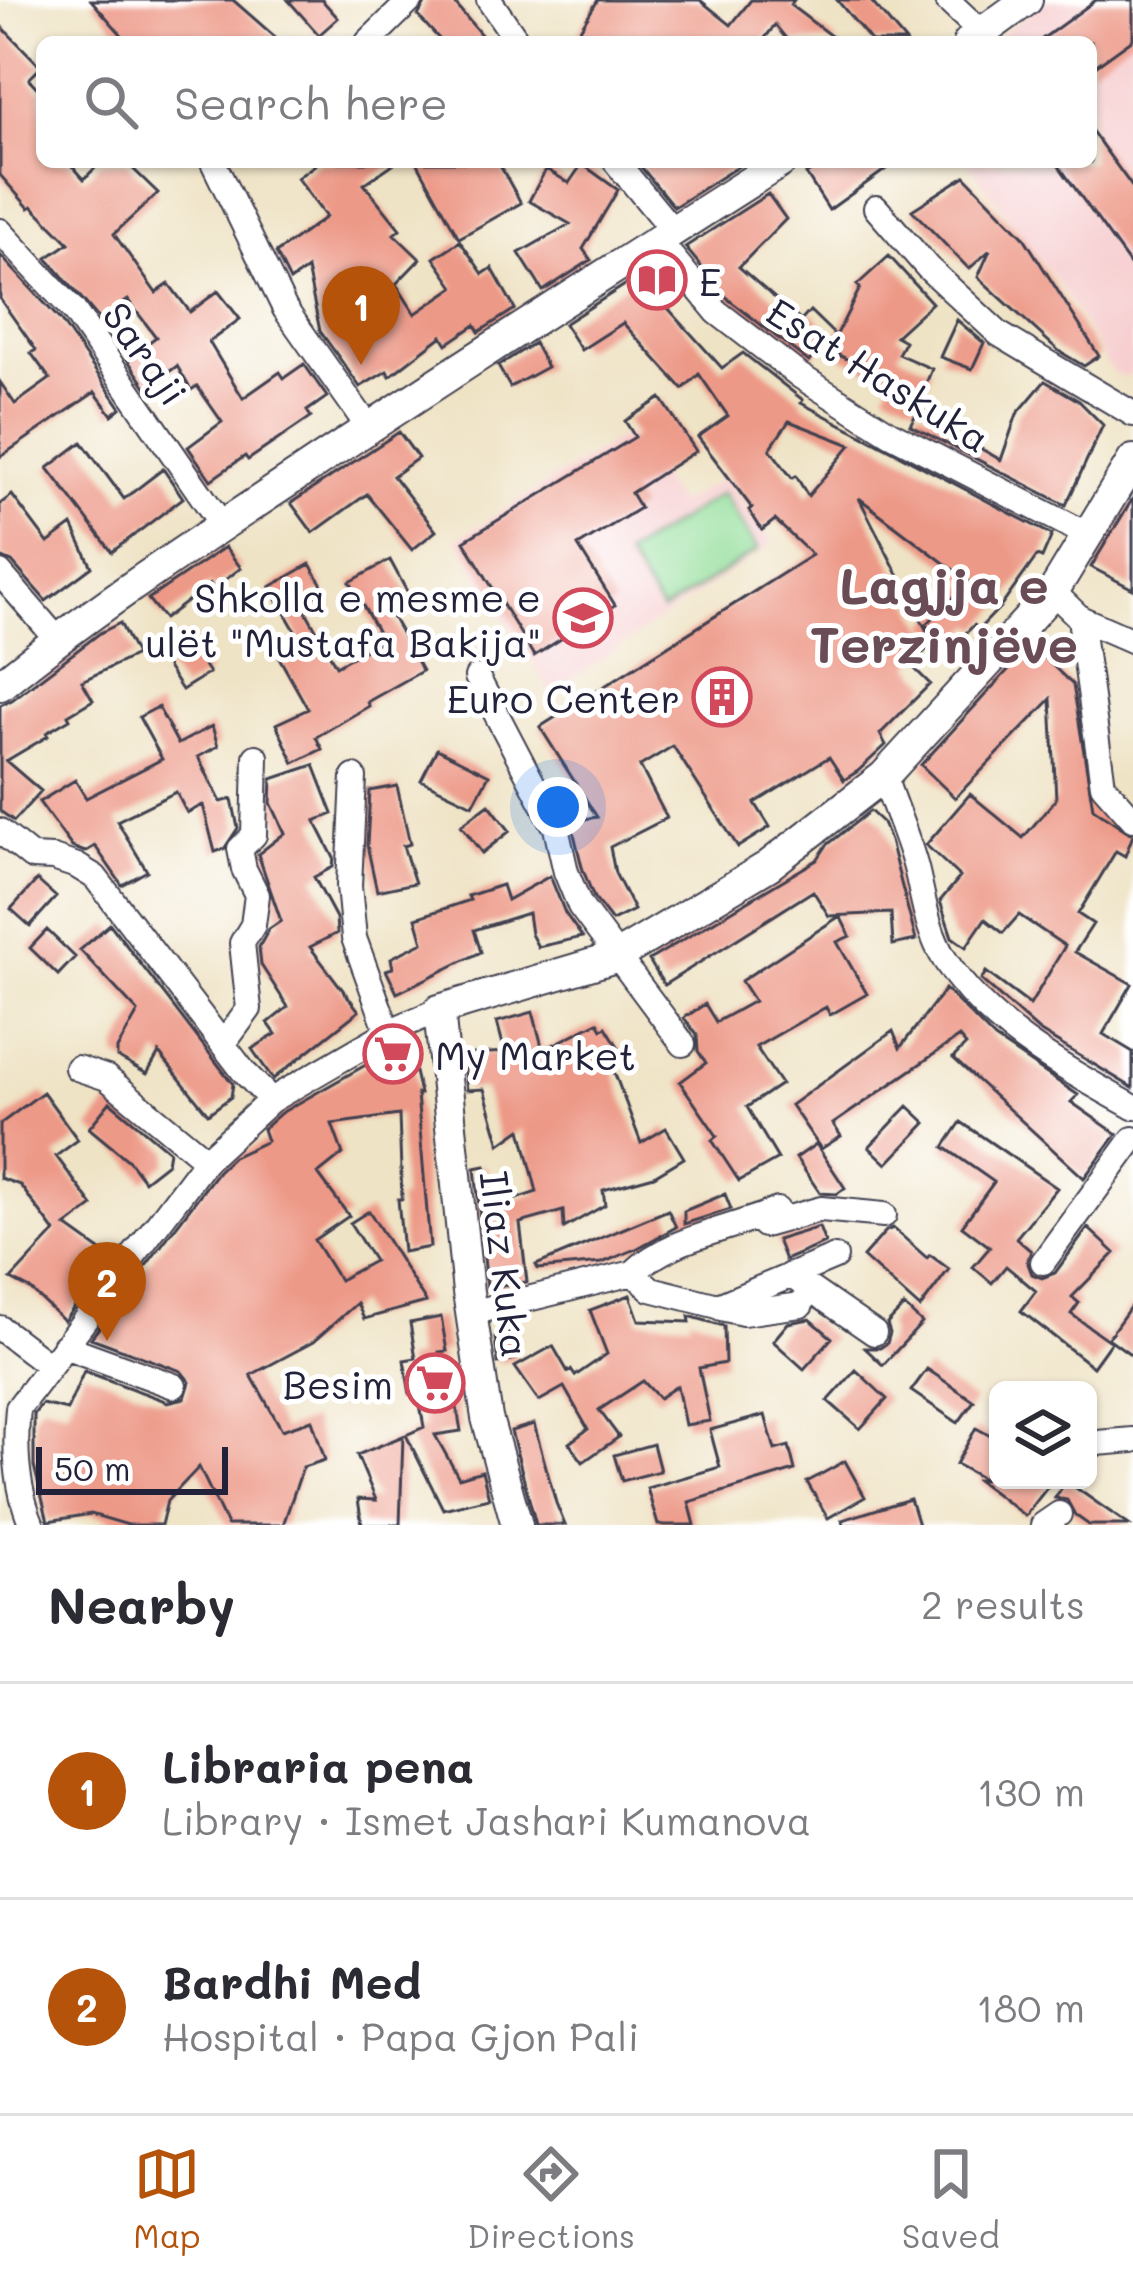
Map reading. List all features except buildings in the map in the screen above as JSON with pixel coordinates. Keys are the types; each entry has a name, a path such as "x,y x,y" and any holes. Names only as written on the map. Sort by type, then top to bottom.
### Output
{"street":[{"path":"374,36 411,0"},
{"path":"489,0 514,36"},
{"path":"947,0 974,36"},
{"path":"978,36 1027,0"},
{"path":"226,168 262,268 285,309 369,428"},
{"name":"Esat Haskuka","path":"620,168 717,312 800,376 890,433 1088,536"},
{"path":"0,685 57,639 223,525 772,168"},
{"path":"876,208 928,268 998,334 1133,414"},
{"name":"Saraji","path":"0,231 74,311 223,525"},
{"path":"32,1525 9,1415 206,1160 271,1100 388,1032 439,1010 616,957 768,866 884,776 1053,592 1133,460"},
{"path":"0,573 57,639"},
{"path":"1053,592 1080,618 1133,641"},
{"path":"1080,618 1103,785 1133,819"},
{"path":"477,676 556,828 580,906 683,1043"},
{"path":"224,1043 249,1009 242,943 253,925 257,896 240,849 254,835 256,757"},
{"path":"884,776 945,960 988,1011 1057,1064 1133,1107"},
{"path":"353,777 350,886 354,938 388,1032"},
{"path":"0,831 32,857 77,866 95,878 271,1100"},
{"name":"Iliaz Kuka","path":"439,1010 487,1418 517,1525"},
{"path":"76,1067 107,1078 206,1160"},
{"path":"1043,1262 1133,1139"},
{"path":"471,1312 633,1273 649,1258 675,1246 765,1215 770,1226 821,1209 884,1214"},
{"path":"718,1306 835,1257"},
{"path":"633,1273 651,1289 743,1313 801,1305"},
{"path":"790,1275 874,1333"},
{"path":"0,1328 57,1356 174,1386"},
{"path":"1097,1444 1133,1440"}],"shaded area":[{"path":"1045,0 1133,0 1133,373 1125,377 1112,372 1063,290 972,168 1097,168 1097,36 998,36"},
{"name":"Shkolla e mesme e ulët \"Mustafa Bakija\"","path":"627,433 678,504 725,477 773,543 551,693 457,539"}],"green space":[{"path":"722,493 758,550 662,611 625,555"}],"place":[{"name":"E","path":"657,280"},
{"name":"Libraria pena","path":"361,365"},
{"name":"Shkolla e mesme e ulët \"Mustafa Bakija\"","path":"583,618"},
{"name":"Euro Center","path":"722,697"},
{"name":"My Market","path":"393,1054"},
{"name":"Bardhi Med","path":"107,1341"},
{"name":"Besim","path":"435,1383"}],"district":[{"name":"Lagjja e Terzinjëve","path":"944,612"}]}
